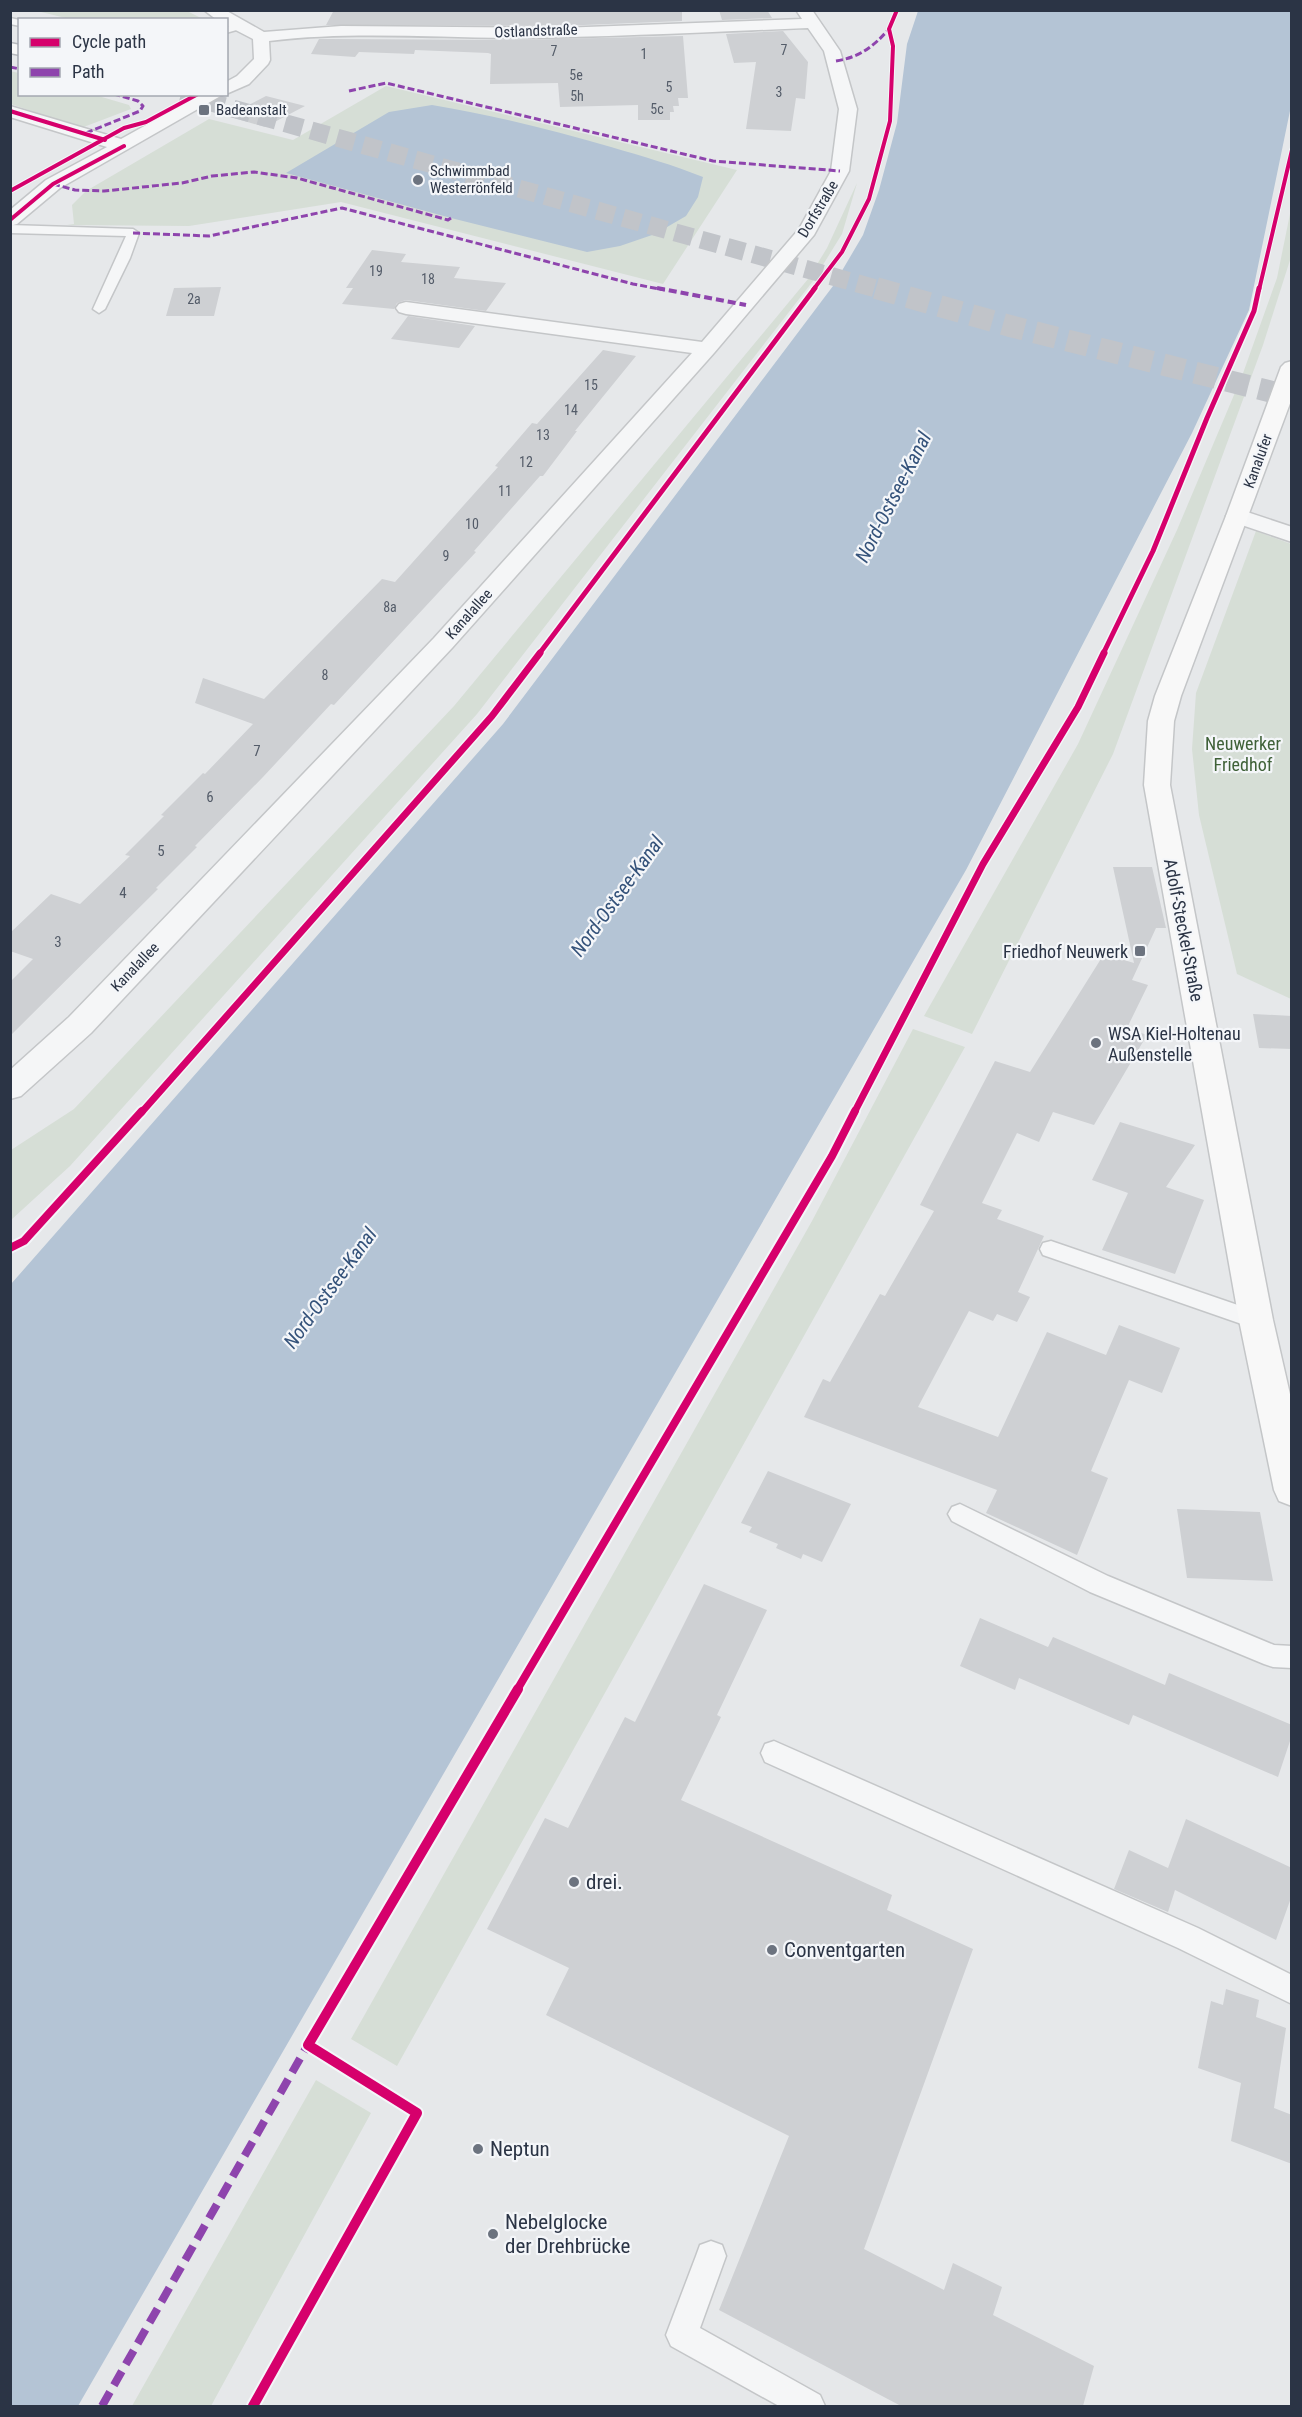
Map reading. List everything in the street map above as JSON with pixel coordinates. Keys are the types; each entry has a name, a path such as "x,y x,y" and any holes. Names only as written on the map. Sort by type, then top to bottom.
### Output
{"main road":[{"name":"Kanalufer","path":"1223,554 1292,368"},
{"name":"Adolf-Steckel-Straße","path":"1223,554 1167,696 1161,722 1157,785 1257,1320 1292,1490"}],"street":[{"path":"212,10 243,25 261,37 262,60 243,80 228,88"},
{"name":"Ostlandstraße","path":"261,37 298,31 808,17"},
{"name":"Dorfstraße","path":"707,349 807,231 840,171 848,109 836,61 808,17"},
{"path":"10,220 53,184 212,96"},
{"path":"10,111 124,146"},
{"path":"406,308 707,349"},
{"name":"Kanalallee","path":"10,1088 80,1025 443,643 707,349"},
{"path":"1238,516 1292,535"}],"lane":[{"path":"228,29 243,25"},
{"path":"10,229 133,233 124,258 99,309"},
{"path":"1051,1249 1257,1320"},
{"path":"960,1515 1099,1584 1273,1656 1292,1657"},
{"path":"774,1753 1188,1938 1292,1990"},
{"path":"711,2256 682,2335 809,2406"}],"green space":[{"path":"37,11 187,11 201,18 66,18"},
{"path":"10,71 18,73 18,96 98,96 129,105 131,109 81,128 11,104"},
{"name":"Schwimmbad Westerrönfeld","path":"386,86 737,170 663,284 341,202 189,226 67,225 74,224 72,205 86,191 209,119 293,140"},
{"path":"857,183 842,234 813,281 477,714 70,1166 11,1220 11,1150 74,1109 454,706 808,279 827,248"},
{"path":"1291,209 1291,257 1263,345 1113,754 972,1034 924,1016 1078,744 1177,530 1242,376 1277,278"},
{"name":"Neuwerker Friedhof","path":"1256,531 1291,544 1291,999 1237,974 1199,815 1192,749 1196,693"},
{"path":"913,1029 965,1047 397,2066 351,2039 812,1221"},
{"path":"316,2080 371,2113 211,2406 132,2406"}],"water":[{"name":"Nord-Ostsee-Kanal","path":"918,11 1291,11 1291,106 1249,310 1192,433 966,870 78,2406 11,2406 11,1284 503,724 833,286 863,235 879,190 897,123 907,44"},
{"path":"432,105 545,129 623,150 680,169 703,177 698,197 686,216 655,234 620,246 587,252 286,173 389,112"}],"building":[{"path":"334,10 438,12 439,10 682,10 682,21 559,26 326,25"},
{"path":"719,10 767,10 772,18 722,20"},
{"path":"783,31 808,62 805,99 796,98 791,131 746,129 756,62 734,63 726,34"},
{"path":"683,36 688,98 678,98 679,106 673,106 674,112 670,112 670,120 638,120 638,105 560,107 558,83 490,84 491,54 488,53 415,50 414,54 359,52 355,57 311,54 319,39 516,40"},
{"path":"266,96 305,106 265,127 227,116"},
{"path":"372,250 406,254 401,262 460,267 454,278 506,283 486,311 406,300 397,303 394,309 342,304 353,288 346,288"},
{"path":"221,287 214,316 166,316 174,288"},
{"path":"408,316 475,326 459,348 391,339"},
{"path":"603,350 636,356 575,431 577,431 543,476 540,476 474,551 476,552 334,705 331,704 195,846 197,847 156,888 158,889 10,1036 10,982 33,959 10,951 10,933 51,894 80,904 130,856 125,855 164,816 161,815 253,724 195,703 203,678 264,699 382,579 395,582 498,467 495,466 532,423 537,424"},
{"path":"1113,867 1152,867 1166,928 1156,928 1132,980 1148,985 1127,1028 1147,1035 1094,1125 1053,1112 1039,1142 1017,1133 982,1203 1002,1210 997,1219 1044,1236 1018,1292 1030,1297 1017,1322 997,1314 993,1321 969,1311 918,1407 998,1437 1047,1332 1106,1355 1119,1325 1180,1348 1162,1393 1129,1380 1091,1471 1108,1478 1077,1555 986,1513 997,1490 804,1417 823,1379 830,1382 880,1294 885,1296 934,1211 920,1205 995,1061 1030,1072 1104,954 1134,963"},
{"path":"1253,1014 1292,1016 1292,1049 1259,1048"},
{"path":"1120,1122 1195,1145 1166,1187 1204,1200 1175,1274 1102,1250 1128,1193 1092,1180"},
{"path":"768,1471 851,1504 822,1562 803,1554 801,1559 776,1548 778,1544 749,1532 752,1527 741,1523"},
{"path":"1177,1509 1260,1512 1273,1581 1187,1578"},
{"path":"704,1584 767,1610 717,1715 721,1717 681,1800 892,1895 887,1910 973,1949 864,2249 944,2290 953,2263 1002,2287 993,2315 1094,2366 1083,2406 901,2406 719,2310 789,2136 546,2015 569,1968 487,1929 545,1818 568,1828 625,1717 635,1722"},
{"path":"980,1618 1048,1647 1053,1637 1165,1685 1169,1673 1292,1725 1292,1735 1278,1777 1133,1715 1129,1725 1019,1678 1015,1690 960,1666"},
{"path":"1186,1819 1292,1868 1292,1895 1276,1940 1175,1890 1168,1912 1114,1889 1129,1850 1168,1868"},
{"path":"1226,1989 1259,2000 1256,2017 1286,2028 1274,2108 1292,2115 1292,2164 1231,2141 1241,2083 1198,2068 1211,2001 1223,2005"}],"tunnel":[{"path":"188,96 881,290"},
{"path":"876,288 1010,326 1292,397"}],"marked path":[{"path":"836,61 854,57 866,51 889,29"},
{"path":"10,67 18,69"},
{"path":"349,91 386,83 713,161 840,171"},
{"path":"86,133 140,111 143,106 138,101 121,96"},
{"path":"53,184 75,190 104,191 182,183 212,176 254,172 297,178 448,220 451,218"},
{"path":"133,233 209,236 342,208 633,284 746,305"},
{"path":"102,2406 310,2041"}],"cycle path":[{"path":"10,1248 24,1241 90,1170 492,716 842,252 869,199 890,121 893,46 889,29 897,10"},
{"path":"10,191 124,128 146,122 194,96"},
{"path":"10,111 105,140"},
{"path":"10,220 53,184 124,146"},
{"path":"253,2406 417,2113 308,2045 832,1156 983,864 1078,707 1153,551 1207,418 1254,311 1292,150"}],"place":[{"name":"Badeanstalt","path":"204,110"},
{"name":"Schwimmbad Westerrönfeld","path":"418,180"},
{"name":"Friedhof Neuwerk","path":"1140,951"},
{"name":"WSA Kiel-Holtenau Außenstelle","path":"1096,1043"},
{"name":"drei.","path":"574,1882"},
{"name":"Conventgarten","path":"772,1950"},
{"name":"Neptun","path":"478,2149"},
{"name":"Nebelglocke der Drehbrücke","path":"493,2234"}]}
